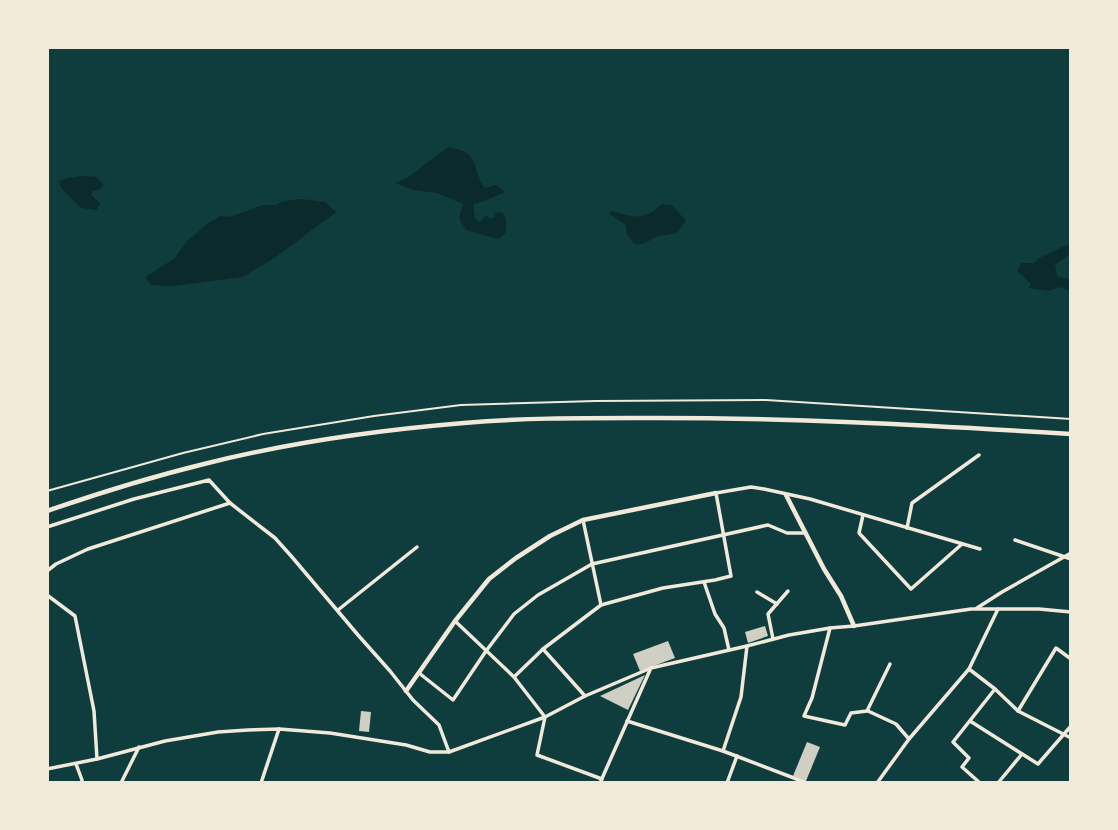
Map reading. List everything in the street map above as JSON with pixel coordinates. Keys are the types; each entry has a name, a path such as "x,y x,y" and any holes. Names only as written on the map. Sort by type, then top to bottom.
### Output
{"street":[{"path":"47,511 113,489 256,452 346,437 473,422 742,418 1071,433"},
{"path":"907,528 912,503 979,455"},
{"path":"47,527 134,499 209,480 229,503 275,538 406,691 439,725 449,752"},
{"path":"406,691 455,621 489,579 550,536 583,520 751,486 810,499 980,548"},
{"path":"514,677 543,649 601,605 663,588 731,576 716,492"},
{"path":"786,495 841,596 854,626"},
{"path":"47,571 88,549 229,503"},
{"path":"863,515 859,533 911,589 962,544"},
{"path":"583,520 601,605"},
{"path":"419,673 453,700 514,614 538,595 592,564 768,525 787,533 806,533"},
{"path":"1014,540 1068,558"},
{"path":"338,610 417,547"},
{"path":"975,609 1068,558 1071,553"},
{"path":"704,582 715,614 724,628 729,650"},
{"path":"772,639 768,614 789,590"},
{"path":"757,592 777,604"},
{"path":"47,595 75,616 94,711 97,759"},
{"path":"47,769 139,747 248,730 330,733 406,745 430,752 449,752 545,718 585,696 651,668 772,639 830,628 975,609 1071,612"},
{"path":"877,783 909,738 969,669 998,609"},
{"path":"455,621 514,677 545,718 537,755 601,781 651,668"},
{"path":"830,628 812,698 804,716 845,725 851,713 867,711 896,724 909,738"},
{"path":"723,751 741,696 747,646"},
{"path":"1018,711 1056,648 1071,659"},
{"path":"543,649 585,696"},
{"path":"867,711 890,664"},
{"path":"969,669 1018,711 1071,738"},
{"path":"980,783 962,767 969,758 953,741 995,689"},
{"path":"627,721 723,751 807,783"},
{"path":"970,721 1038,764 1071,726"},
{"path":"261,783 278,729"},
{"path":"121,783 139,747"},
{"path":"998,783 1022,754"},
{"path":"727,783 737,756"},
{"path":"76,764 82,783"}],"path":[{"path":"47,491 263,434 461,405 766,400 1071,419"}],"water":[{"path":"448,147 471,157 485,188 496,185 505,192 473,204 475,218 480,222 486,215 490,219 495,217 494,213 502,212 506,219 506,232 499,239 466,230 459,218 463,204 437,193 413,190 395,183 407,178"},
{"path":"82,176 96,177 104,185 91,195 100,203 97,210 81,208 61,188 59,181"},
{"path":"301,199 325,202 336,212 276,257 243,277 173,286 151,285 145,277 175,258 187,241 220,216 230,217 263,205"},
{"path":"662,204 672,205 686,221 677,233 658,236 643,244 634,244 627,234 626,225 609,214 611,211 643,216"},
{"path":"1071,243 1071,253 1055,265 1057,276 1071,280 1071,291 1059,287 1049,291 1028,288 1031,284 1017,271 1021,263 1034,263"}],"building":[{"path":"765,626 768,636 748,643 745,632"},
{"path":"668,641 675,658 640,671 633,654"},
{"path":"645,675 628,710 600,696"},
{"path":"361,711 371,712 369,732 359,731"},
{"path":"807,742 820,747 806,781 793,776"}]}
